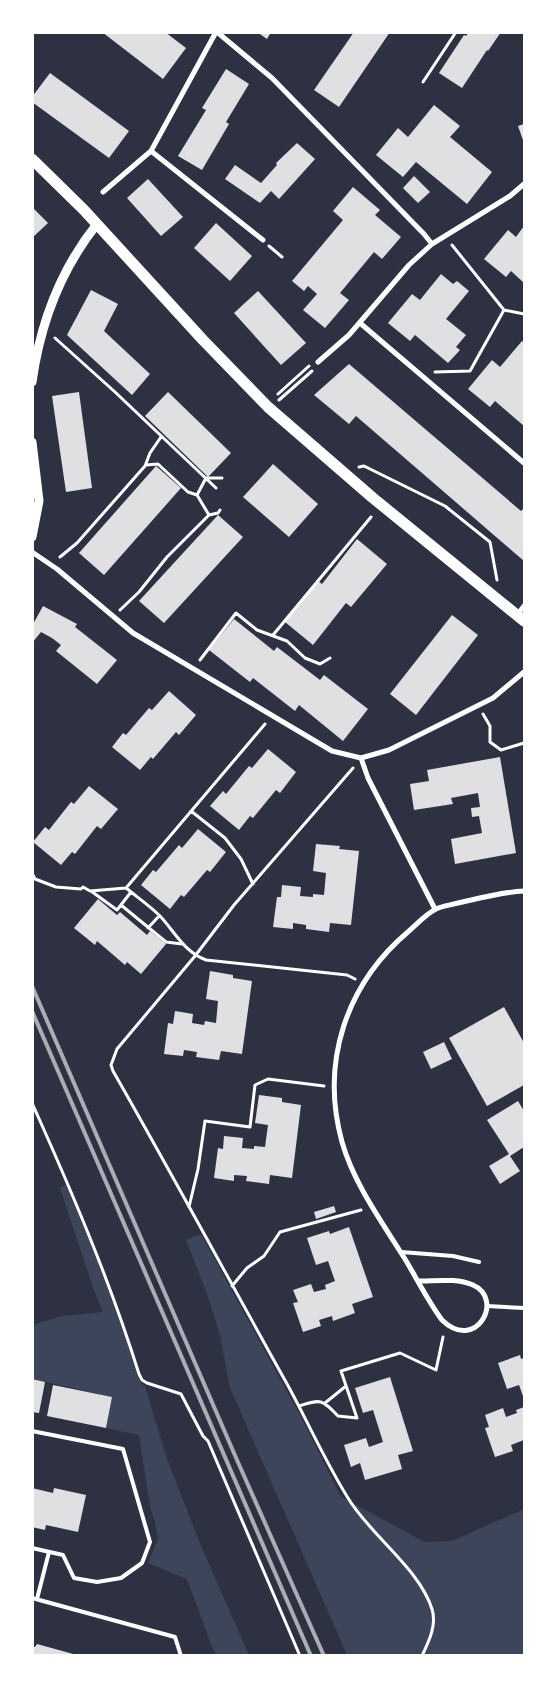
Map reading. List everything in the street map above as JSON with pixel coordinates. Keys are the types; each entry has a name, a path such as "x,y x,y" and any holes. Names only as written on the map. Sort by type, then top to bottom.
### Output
{"main road":[{"path":"32,159 97,224 203,340 268,407 373,498 522,614"}],"street":[{"path":"103,192 151,151 217,32 272,78 432,244"},
{"path":"151,151 263,240"},
{"path":"318,362 349,335 409,265 432,244 510,196 524,184"},
{"path":"32,382 34,359 61,283 87,237 97,224"},
{"path":"360,323 524,463"},
{"path":"32,442 39,501 32,536"},
{"path":"32,552 134,632 332,751 361,758 389,750 493,698 524,672"},
{"path":"361,758 368,778 435,909"},
{"path":"419,1281 459,1282 475,1286 481,1291 487,1306 483,1321 470,1330 455,1330 442,1320 356,1178 349,1163 336,1116 335,1069 338,1047 354,999 366,979 389,949 435,909 487,896 524,891"}],"lane":[{"path":"401,1252 453,1256 478,1262"},
{"path":"487,1306 524,1308"},
{"path":"32,1430 123,1449 150,1542 142,1563 121,1578 97,1582 74,1578 63,1555 32,1548"},
{"path":"49,1552 35,1598 174,1637 181,1656"}],"path":[{"path":"423,82 456,32"},
{"path":"445,236 504,310 524,314"},
{"path":"441,372 470,371 504,310"},
{"path":"54,337 116,392 216,488"},
{"path":"268,407 290,391 315,368 318,362"},
{"path":"278,394 310,364 318,362"},
{"path":"60,557 77,543 145,466 150,453 161,437"},
{"path":"145,466 158,464 188,492 197,495 209,515"},
{"path":"359,466 364,466 445,506 490,542 497,580"},
{"path":"206,478 222,478"},
{"path":"197,495 206,478"},
{"path":"119,610 139,592 167,557 209,515 218,513 220,510"},
{"path":"273,636 371,517"},
{"path":"200,660 236,612 257,630 287,641 305,658 320,664 330,658"},
{"path":"483,713 490,726 490,742 501,750 524,743"},
{"path":"126,888 272,716"},
{"path":"347,775 253,884 117,1050 111,1065 112,1071 299,1406 349,1501 426,1593 433,1610 433,1625 431,1638 422,1656"},
{"path":"191,811 225,838 241,859 253,884"},
{"path":"32,873 35,879 56,887 81,889 83,886 117,910 131,892"},
{"path":"90,891 126,888 159,916 195,956 206,960 347,975 356,979"},
{"path":"121,905 166,942 183,944"},
{"path":"148,928 159,916"},
{"path":"189,1208 198,1169 205,1121 250,1127 255,1085 268,1079 326,1086"},
{"path":"32,1103 92,1239 139,1374 142,1380 147,1383 182,1394 203,1436 208,1441 300,1656"},
{"path":"232,1286 247,1268 264,1256 280,1232 364,1209"},
{"path":"299,1406 316,1400 325,1402 338,1416 356,1418 341,1371 400,1354 436,1370 443,1337"},
{"path":"325,1402 346,1386"}],"shaded area":[{"path":"66,1185 90,1241 126,1338 137,1375 140,1382 145,1386 167,1459 202,1548 249,1655 215,1655 187,1579 148,1563 158,1539 150,1507 139,1435 106,1428 112,1397 33,1379 32,1325 62,1316 103,1312 93,1288 60,1188"},
{"path":"201,1234 301,1417 341,1497 425,1542 452,1541 524,1509 524,1655 347,1655 230,1388 220,1335 206,1291 186,1240"}],"building":[{"path":"102,32 165,32 186,48 163,79"},
{"path":"257,32 271,32 267,39"},
{"path":"354,32 390,32 339,107 314,90"},
{"path":"469,32 501,32 462,88 439,73 464,35 466,36"},
{"path":"226,69 249,84 226,122 229,124 202,170 178,156 206,110 202,108"},
{"path":"50,73 129,131 109,158 32,102 32,97"},
{"path":"434,105 460,126 450,137 492,172 467,204 416,162 403,177 376,155 398,128 408,137"},
{"path":"524,124 524,143 518,126"},
{"path":"297,143 315,159 279,199 271,191 260,203 225,179 235,165 261,183 277,165 276,163"},
{"path":"414,176 430,192 418,203 403,188"},
{"path":"148,179 183,217 161,236 127,198"},
{"path":"353,187 380,210 375,215 401,237 382,259 374,252 340,293 349,300 325,328 303,310 317,294 308,286 304,291 292,281 343,220 333,211"},
{"path":"32,207 48,223 32,238"},
{"path":"216,223 252,256 230,281 194,248"},
{"path":"524,226 524,283 511,271 506,277 484,259 508,230 516,237"},
{"path":"441,274 453,284 457,281 469,291 446,319 466,335 456,347 460,350 448,363 415,335 410,341 388,323 412,294 420,300"},
{"path":"91,290 118,304 104,331 150,374 132,395 67,335"},
{"path":"258,291 306,343 281,365 234,313"},
{"path":"522,341 524,343 524,426 495,401 490,407 468,389 492,360 500,367"},
{"path":"349,364 521,511 524,508 524,561 356,416 349,424 314,395"},
{"path":"79,392 92,488 66,492 52,396"},
{"path":"168,392 231,453 208,477 145,416"},
{"path":"273,464 318,504 289,537 243,497"},
{"path":"156,466 181,488 104,575 79,553"},
{"path":"218,515 243,537 164,623 139,601"},
{"path":"357,539 387,564 351,607 346,603 313,645 285,622 318,581 322,584"},
{"path":"43,606 77,624 75,627 117,660 97,684 56,651 61,645 52,638 41,632 32,643 32,626"},
{"path":"452,615 478,635 416,715 390,694"},
{"path":"234,619 274,651 277,647 320,680 324,675 368,709 343,741 299,705 295,711 253,678 250,682 209,650"},
{"path":"169,691 196,715 179,735 176,732 153,759 151,757 140,770 112,747 123,733 126,735 149,708 152,710"},
{"path":"268,749 296,772 280,793 276,790 253,818 250,816 239,830 210,806 223,791 226,794 249,766 252,768"},
{"path":"500,757 516,853 455,864 451,839 482,833 479,816 472,817 471,808 480,807 478,793 451,798 453,804 414,810 410,784 429,781 427,770"},
{"path":"89,786 118,809 101,829 97,826 75,854 72,852 61,865 33,842 45,827 49,830 71,802 74,804"},
{"path":"198,829 226,852 210,872 207,870 184,897 181,895 170,909 141,885 153,870 156,872 179,845 182,848"},
{"path":"316,844 340,846 339,849 359,851 351,925 330,923 329,932 306,929 306,925 293,923 293,929 273,927 277,897 281,897 282,885 301,887 300,896 313,897 313,894 324,895 326,873 313,871"},
{"path":"98,899 117,915 120,912 147,935 150,931 166,944 141,974 127,962 125,965 97,941 95,945 74,928"},
{"path":"210,971 252,981 242,1054 221,1051 219,1060 196,1057 197,1052 184,1050 183,1056 164,1054 168,1023 173,1024 175,1011 193,1014 192,1023 204,1025 205,1021 216,1023 218,1001 206,999"},
{"path":"504,1007 524,1043 524,1085 487,1106 449,1038"},
{"path":"444,1042 452,1059 431,1069 423,1052"},
{"path":"259,1095 282,1098 282,1102 301,1105 292,1178 270,1175 269,1184 246,1181 247,1176 234,1175 234,1181 214,1178 218,1148 223,1149 224,1136 243,1138 242,1148 254,1149 254,1146 265,1147 268,1125 255,1123"},
{"path":"518,1101 524,1111 524,1147 510,1156 520,1171 500,1184 489,1166 509,1154 487,1120"},
{"path":"334,1206 336,1212 316,1219 314,1212"},
{"path":"349,1227 373,1297 352,1304 355,1313 333,1321 332,1316 319,1320 321,1326 303,1332 293,1303 298,1302 293,1290 311,1284 314,1292 326,1289 325,1285 335,1281 328,1261 316,1265 307,1238 329,1231 330,1234"},
{"path":"520,1355 521,1359 524,1358 524,1399 519,1385 507,1389 498,1363"},
{"path":"390,1377 413,1451 398,1455 402,1469 365,1480 360,1463 351,1467 344,1445 366,1438 369,1447 383,1442 373,1410 363,1413 355,1388"},
{"path":"32,1379 45,1382 39,1413 32,1412"},
{"path":"53,1385 112,1397 106,1428 47,1416"},
{"path":"524,1407 524,1440 511,1445 513,1451 495,1457 485,1428 489,1427 485,1415 503,1408 506,1417 517,1413 516,1410"},
{"path":"32,1488 53,1493 54,1488 86,1495 78,1532 46,1525 45,1530 32,1527"},
{"path":"37,1644 77,1656 32,1656 32,1646 35,1647"}],"railway":[{"path":"32,986 324,1656"},
{"path":"32,1011 311,1656"}]}
